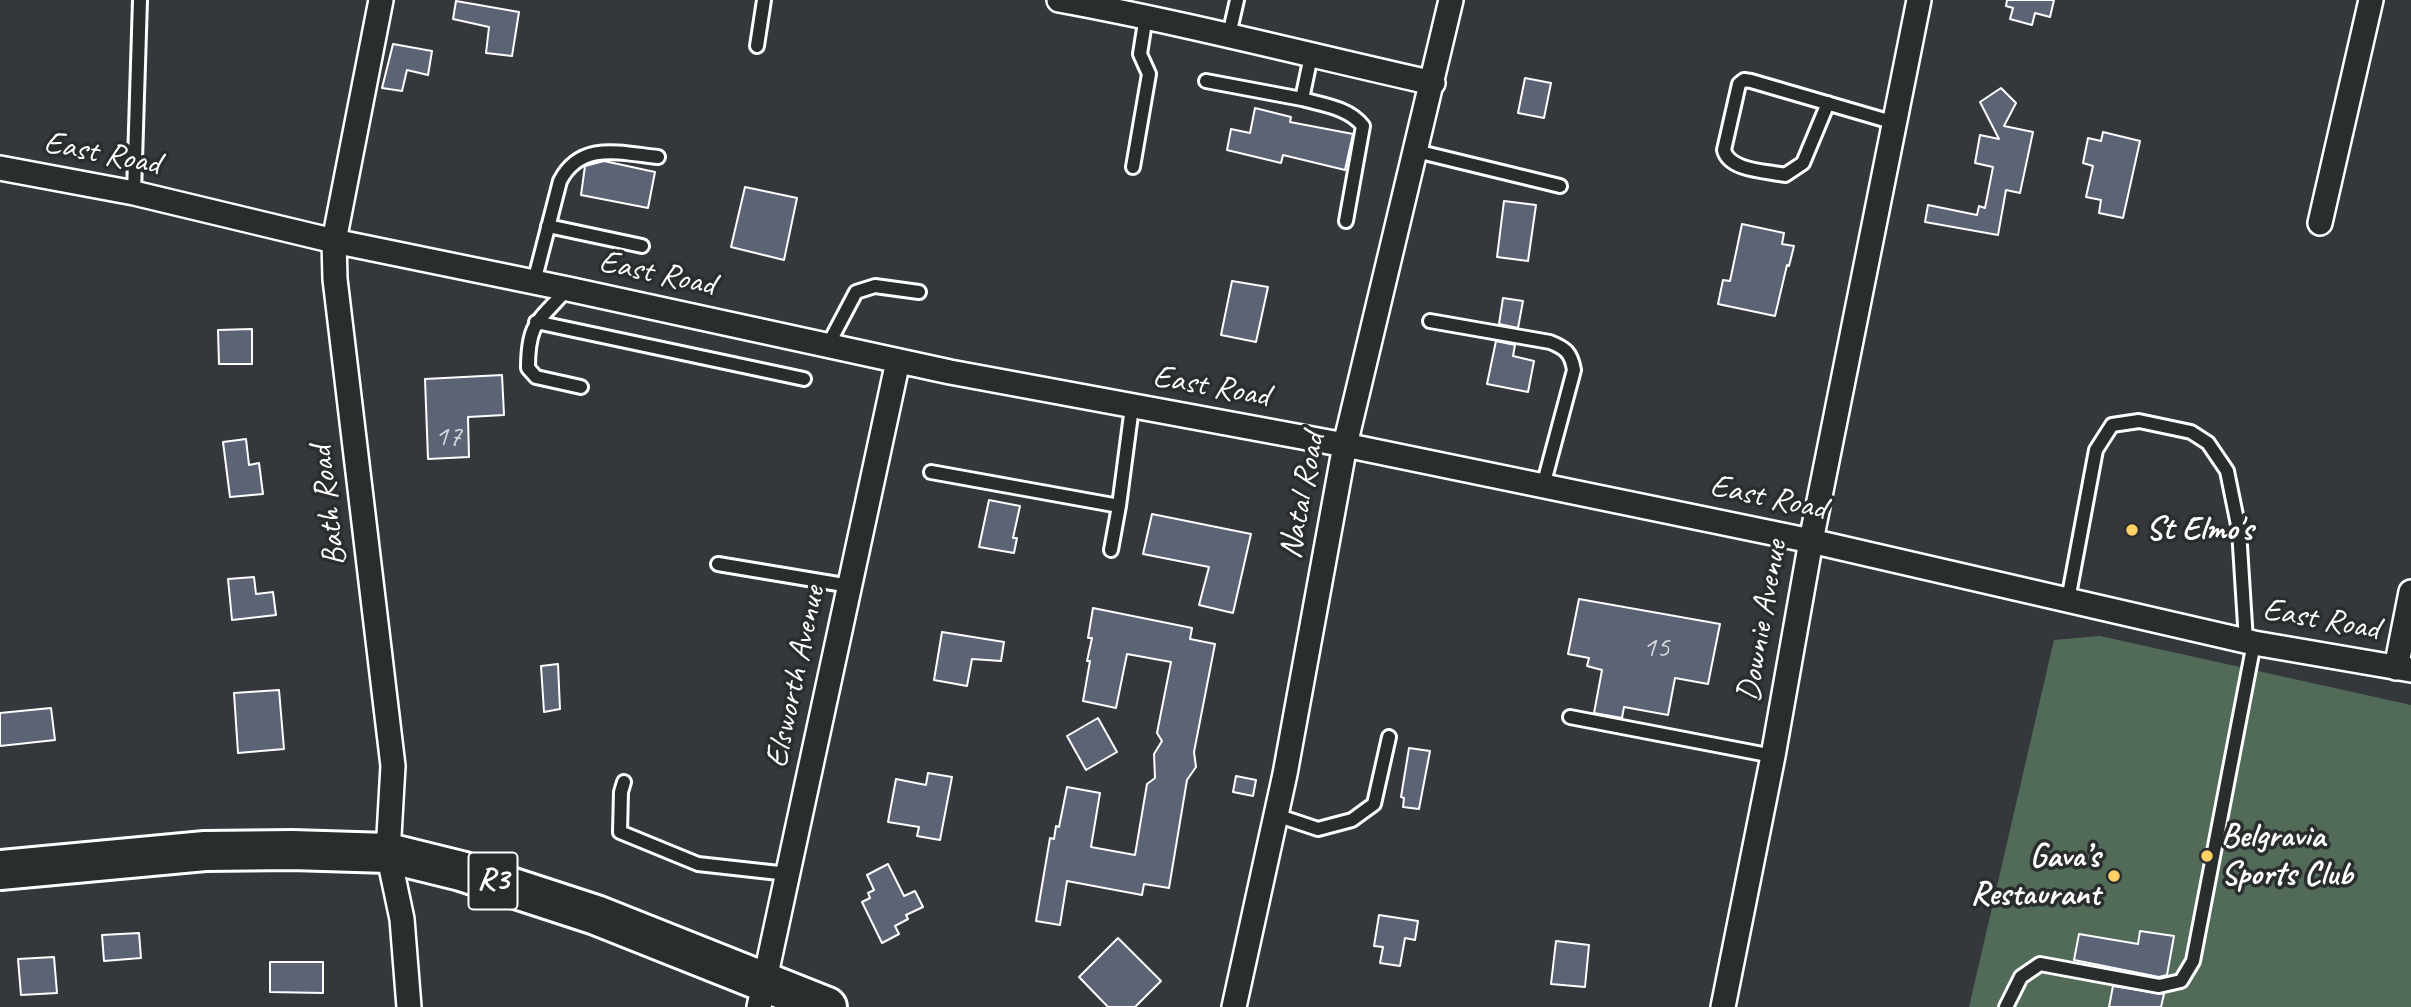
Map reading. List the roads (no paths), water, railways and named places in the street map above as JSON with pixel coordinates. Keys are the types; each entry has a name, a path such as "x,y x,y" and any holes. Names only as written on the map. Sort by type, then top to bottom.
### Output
{"highway":[{"name":"R3","path":"0,870 205,851 388,853 461,871 560,902 762,994 827,1007"}],"street":[{"name":"Bath Road","path":"381,0 334,241 335,279 393,766 388,853 402,919 410,1007"},
{"path":"1059,0 1146,16 1433,83"},
{"name":"Natal Road","path":"1234,1007 1276,815 1345,445 1451,0"},
{"name":"Downie Avenue","path":"1723,1007 1773,756 1811,541 1919,0"},
{"path":"2320,223 2371,0"},
{"name":"East Road","path":"0,168 134,193 334,241 898,361 1543,485 1811,541 2250,642 2404,669"},
{"name":"Elsworth Avenue","path":"762,994 898,361"},
{"path":"2404,669 2411,592"}],"lane":[{"path":"134,193 140,0"},
{"path":"757,46 764,0"},
{"path":"1229,35 1237,0"},
{"path":"1133,167 1149,74 1140,54 1146,16"},
{"path":"1302,99 1311,56"},
{"path":"1828,103 1803,163 1786,175 1734,164 1726,158 1724,150 1739,85 1744,80 1828,103 1895,123"},
{"path":"1206,81 1302,99 1342,110 1357,118 1363,126 1346,221"},
{"path":"1416,151 1560,186"},
{"path":"534,282 560,181 567,168 577,159 604,152 658,157"},
{"path":"548,226 642,246"},
{"path":"334,241 568,289"},
{"path":"828,345 856,292 875,286 919,292"},
{"path":"568,289 536,322 528,345 528,368 536,377 581,387"},
{"path":"1430,321 1550,342 1567,349 1574,370 1543,485"},
{"path":"536,322 804,379"},
{"path":"1111,550 1132,407"},
{"path":"2006,1007 2021,977 2040,964 2159,986 2181,981 2193,961 2250,642 2239,530 2227,471 2208,443 2191,432 2139,421 2112,425 2096,450 2068,600"},
{"path":"931,472 1119,506"},
{"path":"718,564 849,586"},
{"path":"1570,717 1773,756"},
{"path":"1276,815 1318,829 1352,820 1374,804 1389,737"},
{"path":"624,782 621,792 620,832 698,864 788,874"}],"place":[{"name":"St Elmo's","path":"2132,530"},
{"name":"Belgravia Sports Club","path":"2207,856"},
{"name":"Gava’s Restaurant","path":"2114,876"}]}
